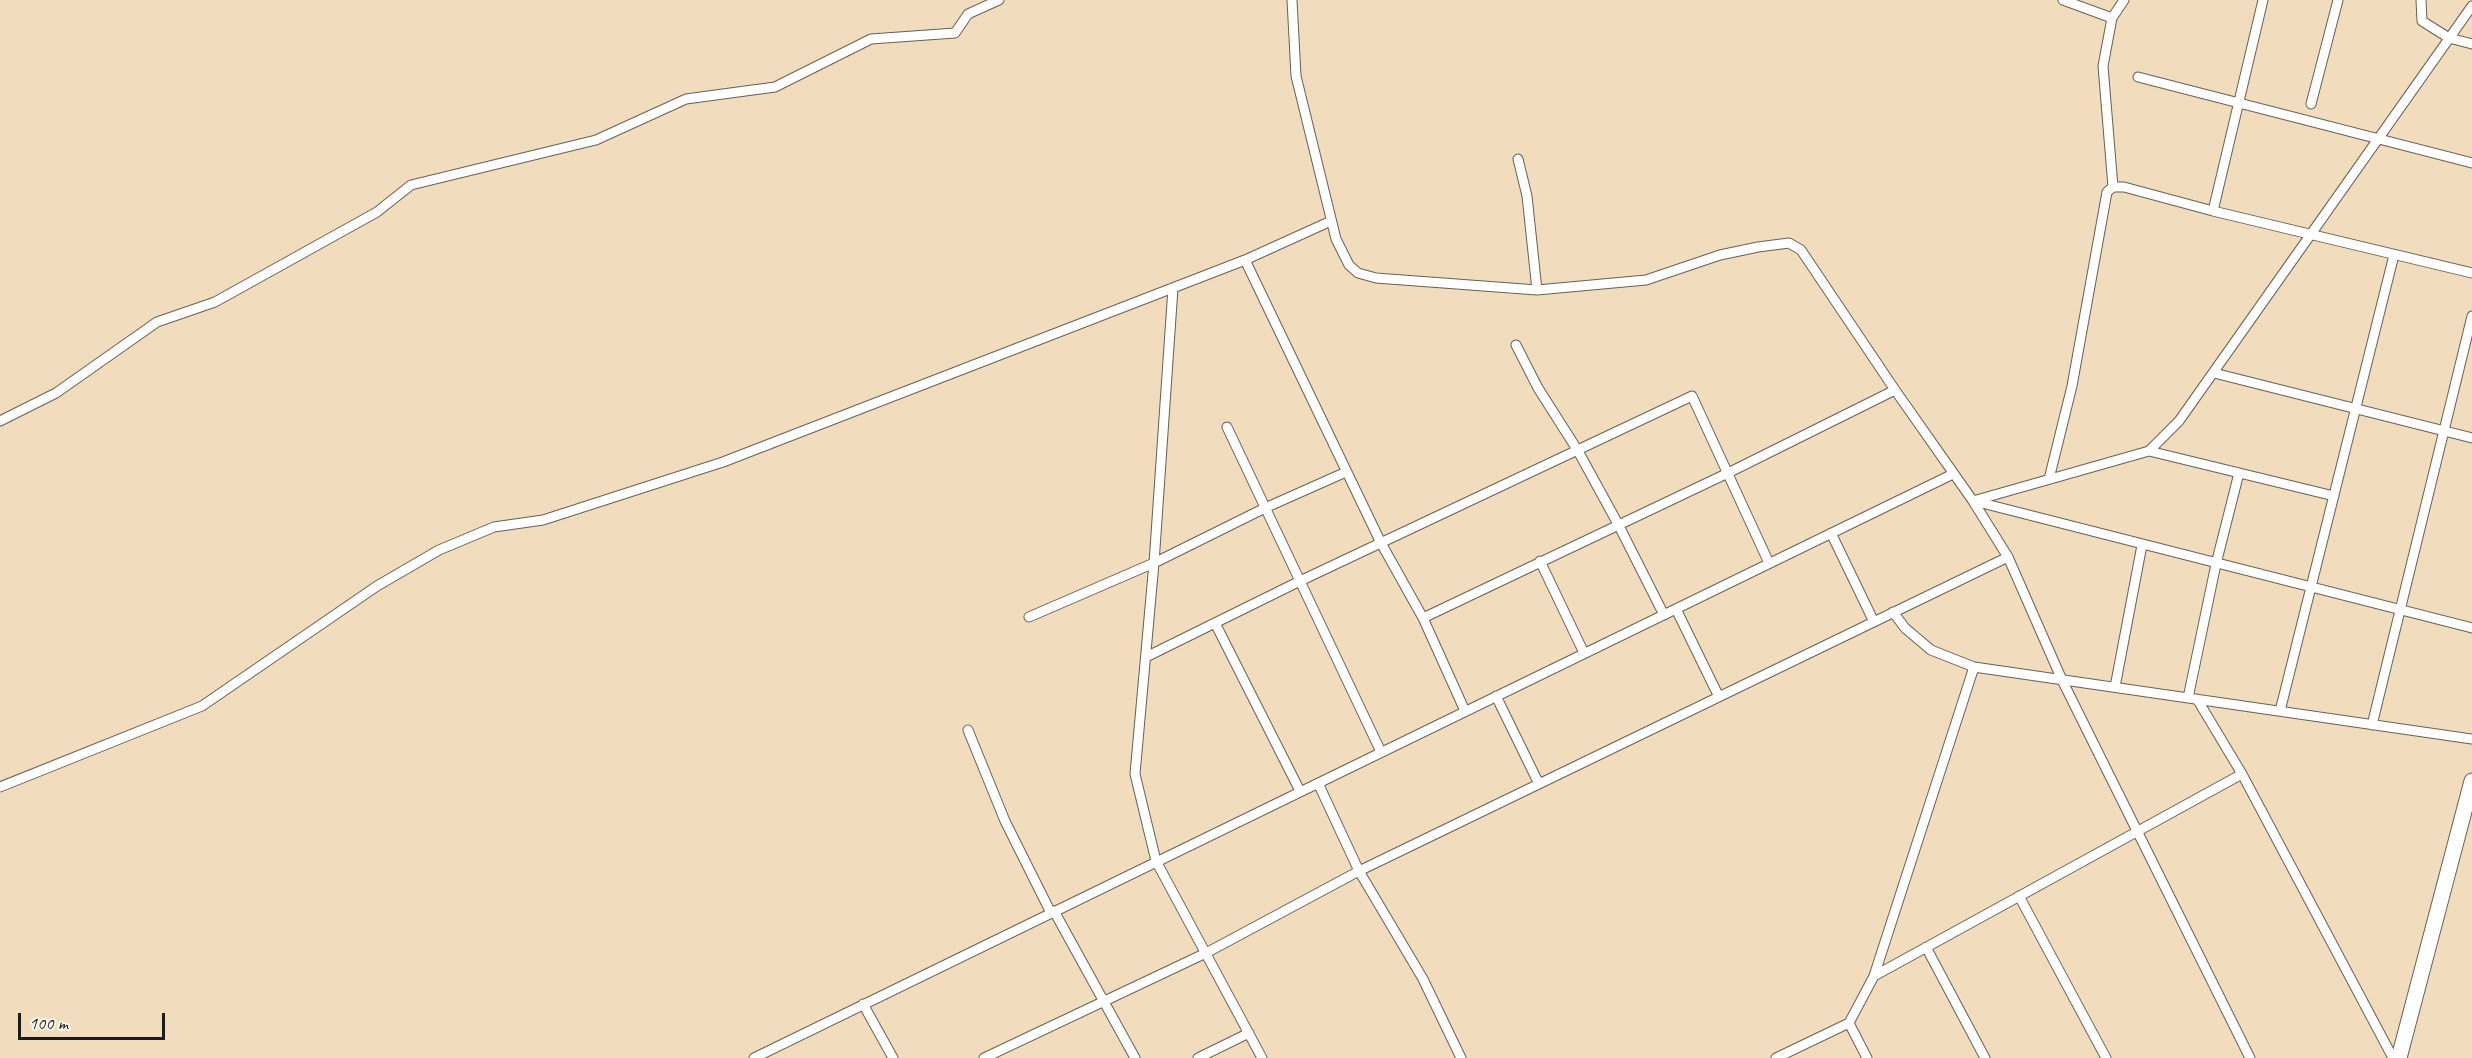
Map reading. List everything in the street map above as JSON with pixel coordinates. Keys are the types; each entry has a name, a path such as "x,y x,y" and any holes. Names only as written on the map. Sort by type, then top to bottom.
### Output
{"main road":[{"path":"2399,1058 2470,798"}],"street":[{"path":"0,421 56,393 157,322 215,302 377,212 411,185 596,140 686,99 775,87 871,39 955,33 968,14 999,0"},
{"path":"1292,0 1296,76 1331,221 1340,250 1349,265 1358,273 1376,278 1537,290 1646,280 1720,255 1789,243 1801,250 1973,501 2008,557 2062,680 2250,1058"},
{"path":"2063,0 2112,18"},
{"path":"2113,187 2103,66 2112,18 2124,0"},
{"path":"2213,211 2263,0"},
{"path":"2311,104 2338,0"},
{"path":"2421,0 2422,21 2449,38 2472,44"},
{"path":"1973,501 2148,451 2179,421 2472,6"},
{"path":"2138,77 2472,163"},
{"path":"1518,159 1527,196 1537,290"},
{"path":"2049,479 2072,386 2107,192 2113,187 2124,187 2213,211 2472,273"},
{"path":"0,787 202,706 377,586 439,550 494,527 543,520 723,462 1245,260 1331,221"},
{"path":"2280,711 2394,255"},
{"path":"1245,260 1381,543 1423,618 1465,711"},
{"path":"1173,288 1154,563 1135,774 1156,861 1262,1058"},
{"path":"2372,724 2472,316"},
{"path":"1516,345 1538,388 1578,451 1664,615"},
{"path":"2214,373 2472,438"},
{"path":"1423,618 1728,474 1895,390"},
{"path":"1146,657 1300,581 1692,396 1769,563"},
{"path":"1227,427 1382,752"},
{"path":"2148,451 2334,496"},
{"path":"1029,617 1154,563 1265,508 1346,472"},
{"path":"2239,473 2216,564 2193,698 2241,774 2392,1058"},
{"path":"754,1058 1953,474"},
{"path":"1973,501 2472,628"},
{"path":"1831,533 1874,621"},
{"path":"2115,687 2142,545"},
{"path":"984,1058 1206,953 1359,871 2008,557"},
{"path":"1540,561 1584,654"},
{"path":"1676,609 1719,697"},
{"path":"1893,612 1905,628 1931,651 1974,667 2472,739"},
{"path":"1215,623 1300,791"},
{"path":"1776,1058 1849,1023 1874,976 1974,667"},
{"path":"1496,696 1539,784"},
{"path":"968,730 1005,821 1052,912 1135,1058"},
{"path":"1874,976 2241,774"},
{"path":"1318,783 1359,871 1423,980 1461,1058"},
{"path":"2019,896 2106,1058"},
{"path":"1926,947 1985,1058"},
{"path":"863,1004 893,1058"},
{"path":"1849,1023 1867,1058"},
{"path":"1198,1058 1248,1033"}]}
